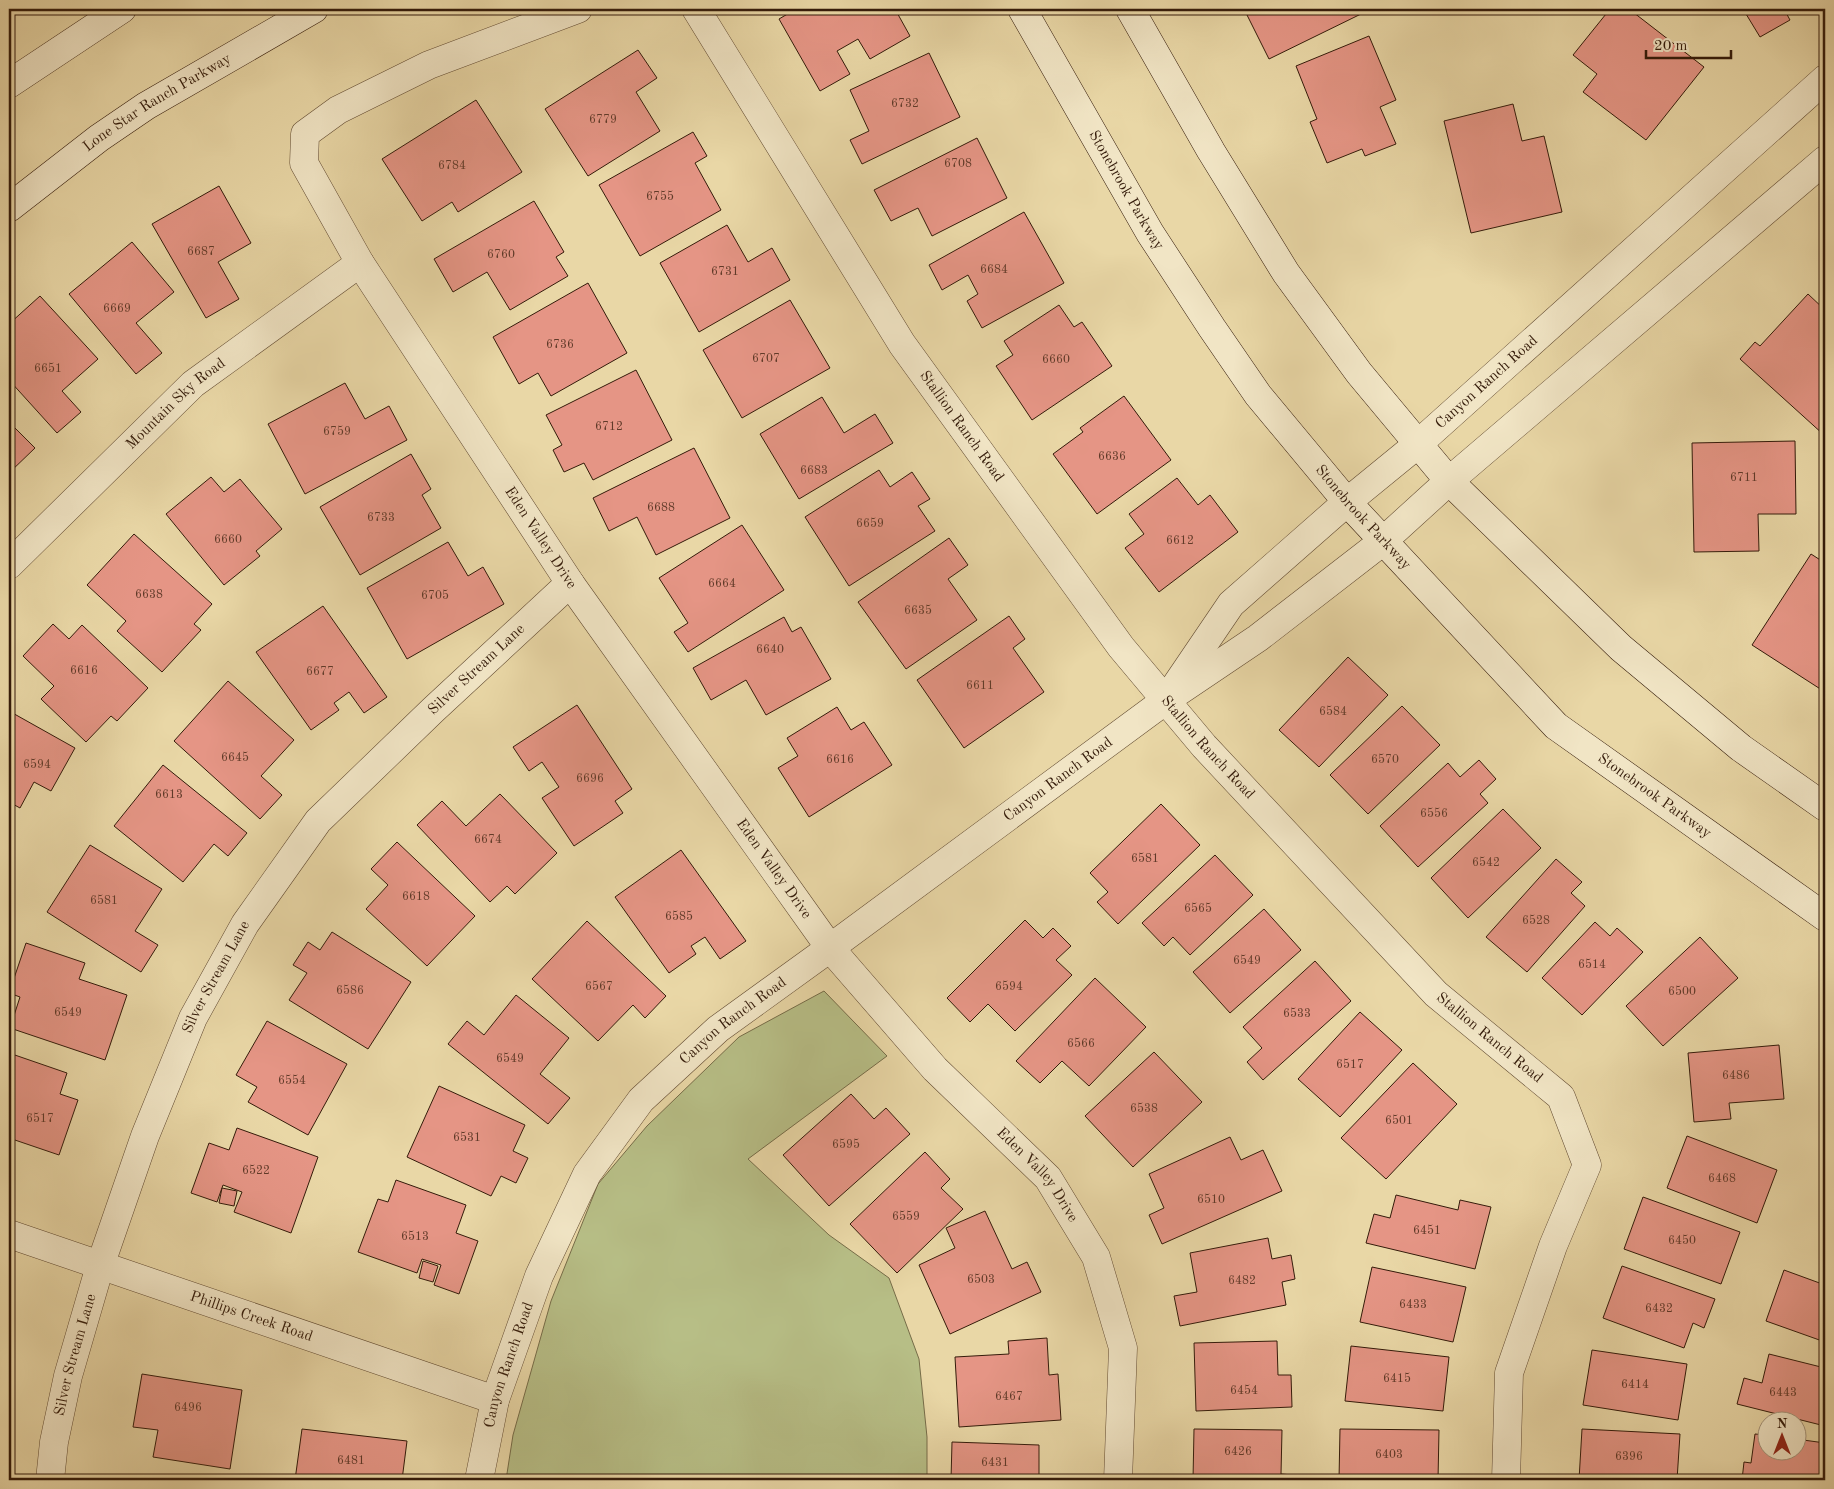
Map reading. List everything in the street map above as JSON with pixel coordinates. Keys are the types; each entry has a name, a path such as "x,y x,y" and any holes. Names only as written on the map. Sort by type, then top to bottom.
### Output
{"street":[{"path":"9,84 122,9"},
{"name":"Lone Star Ranch Parkway","path":"9,208 99,138 146,106 314,9"},
{"name":"Eden Valley Drive","path":"578,9 429,65 338,110 305,134 304,163 360,263 570,583 830,948 935,1069 1048,1178 1096,1257 1123,1348 1118,1480"},
{"name":"Stallion Ranch Road","path":"696,9 902,344 1121,647 1204,746 1436,994 1561,1097 1587,1165 1552,1246 1509,1373 1506,1480"},
{"name":"Stonebrook Parkway","path":"1022,9 1150,233 1212,328 1258,395 1382,542 1556,726 1825,917"},
{"path":"1130,9 1211,151 1286,273 1359,373 1449,481 1621,648 1741,748 1825,807"},
{"name":"Canyon Ranch Road","path":"1166,700 1231,604 1347,502 1418,444 1825,79"},
{"name":"Canyon Ranch Road","path":"478,1480 495,1400 539,1276 587,1174 641,1100 718,1029 1166,700 1258,638 1382,542 1449,481 1825,160"},
{"name":"Mountain Sky Road","path":"9,565 193,384 360,263"},
{"name":"Silver Stream Lane","path":"50,1480 54,1442 68,1376 100,1266 145,1136 193,1018 245,924 318,821 433,710 570,583"},
{"name":"Phillips Creek Road","path":"9,1234 495,1400"}],"green space":[{"path":"824,991 887,1056 748,1159 829,1235 889,1278 919,1359 927,1437 927,1480 506,1480 513,1435 551,1301 598,1184 647,1126 739,1037"}],"building":[{"path":"796,9 895,9 910,36 870,59 858,39 837,51 850,74 820,91 779,19"},
{"path":"1244,9 1361,9 1363,13 1269,59"},
{"path":"1610,9 1629,9 1704,67 1646,140 1583,92 1597,74 1573,55"},
{"path":"1743,9 1784,9 1790,20 1760,37"},
{"path":"1369,36 1396,100 1380,107 1396,144 1365,156 1362,149 1327,163 1310,122 1317,119 1296,66"},
{"path":"638,50 657,78 636,92 660,131 588,176 545,109"},
{"path":"929,53 960,117 862,164 850,140 869,131 850,90"},
{"path":"476,100 522,172 458,212 452,202 422,221 382,159"},
{"path":"1513,104 1522,141 1544,136 1562,212 1471,233 1444,121"},
{"path":"693,132 707,156 695,163 721,210 640,256 599,185"},
{"path":"977,138 1007,198 932,236 918,208 891,221 874,190"},
{"path":"219,186 251,243 218,262 239,299 206,318 152,224"},
{"path":"534,201 564,252 556,257 568,276 510,310 487,272 453,292 434,259"},
{"path":"1024,212 1064,283 982,328 967,301 978,294 968,275 942,290 929,265"},
{"path":"727,225 748,262 772,248 790,280 699,332 660,263"},
{"path":"132,242 174,292 136,323 162,353 136,374 69,294"},
{"path":"588,283 627,353 551,396 538,373 519,384 493,337"},
{"path":"1808,294 1825,310 1824,435 1740,359 1755,342 1760,346"},
{"path":"40,296 98,359 62,391 81,412 57,433 9,380 9,324"},
{"path":"790,300 830,368 742,418 703,350"},
{"path":"1059,305 1074,327 1082,322 1112,366 1032,420 996,366 1013,355 1004,341"},
{"path":"636,370 672,440 593,480 584,463 564,472 553,450 562,445 546,415"},
{"path":"345,383 365,419 389,406 407,440 305,494 268,424"},
{"path":"1124,396 1171,460 1097,514 1053,454 1083,432 1080,428"},
{"path":"822,397 844,433 875,414 893,443 799,499 760,434"},
{"path":"9,422 35,448 9,473"},
{"path":"1795,441 1796,514 1758,514 1759,551 1694,552 1692,443"},
{"path":"694,448 730,518 656,555 637,517 609,531 593,498"},
{"path":"411,454 431,489 422,495 441,528 360,575 320,507"},
{"path":"879,470 890,487 912,472 930,499 918,506 935,531 849,586 805,517"},
{"path":"211,477 224,492 240,479 282,529 256,551 260,556 224,585 166,514"},
{"path":"1177,478 1198,505 1210,495 1238,532 1159,592 1125,548 1144,534 1129,514"},
{"path":"742,525 784,590 688,652 674,632 688,623 659,578"},
{"path":"134,534 212,604 194,624 201,630 162,672 117,631 126,621 87,585"},
{"path":"949,538 968,565 948,579 977,620 906,669 858,602"},
{"path":"448,542 468,576 483,567 504,604 407,659 367,588"},
{"path":"1811,554 1825,563 1825,692 1752,645"},
{"path":"323,606 387,697 364,713 349,692 334,703 339,710 311,730 256,652"},
{"path":"1009,616 1025,639 1013,648 1044,692 964,748 917,680"},
{"path":"784,617 792,632 801,627 831,679 766,715 746,680 711,700 693,668"},
{"path":"53,624 69,639 82,625 148,688 117,721 111,716 86,742 41,699 54,686 23,656"},
{"path":"1348,657 1388,695 1319,767 1279,730"},
{"path":"228,681 294,740 261,776 282,795 260,819 174,741"},
{"path":"577,705 632,789 615,801 623,813 574,846 542,798 559,787 542,762 529,771 513,747"},
{"path":"1402,706 1440,745 1368,814 1330,775"},
{"path":"837,707 851,730 864,722 892,765 809,817 778,768 798,756 787,738"},
{"path":"9,711 75,748 51,791 34,782 20,808 9,802"},
{"path":"1479,760 1496,779 1480,794 1488,803 1418,867 1380,826 1448,763 1460,777"},
{"path":"163,765 247,833 228,856 214,844 183,882 114,826"},
{"path":"500,794 557,853 515,894 507,886 490,902 417,825 442,801 466,826"},
{"path":"1161,804 1200,845 1118,924 1097,902 1108,892 1090,873"},
{"path":"1503,809 1541,848 1468,918 1431,878"},
{"path":"397,842 475,916 427,966 366,909 388,885 371,869"},
{"path":"90,845 162,889 135,931 158,945 141,972 47,912"},
{"path":"681,850 746,941 720,959 705,937 691,946 696,954 669,973 615,897"},
{"path":"1215,855 1253,895 1190,955 1173,937 1164,946 1142,923"},
{"path":"1556,859 1582,882 1571,893 1585,906 1527,972 1486,937"},
{"path":"1264,909 1301,950 1230,1013 1193,972"},
{"path":"1025,920 1043,938 1053,928 1071,946 1056,960 1072,975 1015,1031 988,1004 970,1022 947,998"},
{"path":"587,921 666,996 645,1018 633,1005 598,1041 532,979"},
{"path":"1595,922 1610,936 1617,928 1643,952 1582,1015 1542,978"},
{"path":"332,932 411,982 368,1049 289,1000 307,973 293,965 308,942 320,950"},
{"path":"1700,937 1738,978 1663,1046 1626,1006"},
{"path":"26,943 85,963 79,979 127,995 105,1060 10,1028 20,997 9,993"},
{"path":"1315,961 1351,1001 1263,1080 1247,1062 1262,1048 1243,1027"},
{"path":"1095,978 1146,1027 1089,1086 1062,1061 1040,1083 1016,1061"},
{"path":"516,995 569,1038 540,1074 570,1098 548,1124 448,1044 467,1021 484,1035"},
{"path":"1360,1012 1402,1050 1340,1117 1298,1079"},
{"path":"267,1021 347,1064 308,1135 248,1102 257,1087 236,1075"},
{"path":"1779,1045 1784,1099 1729,1103 1731,1119 1694,1122 1688,1053"},
{"path":"1154,1052 1202,1102 1133,1167 1085,1116"},
{"path":"9,1053 67,1073 60,1094 78,1100 59,1155 9,1138"},
{"path":"1413,1063 1457,1104 1386,1179 1341,1138"},
{"path":"439,1086 525,1125 513,1151 528,1158 516,1183 501,1176 491,1196 407,1157"},
{"path":"851,1094 874,1119 886,1108 910,1134 829,1206 783,1155"},
{"path":"237,1128 318,1157 291,1233 234,1212 242,1192 223,1185 217,1202 191,1193 209,1143 229,1150"},
{"path":"1687,1136 1777,1170 1757,1223 1667,1188"},
{"path":"1230,1137 1241,1160 1263,1150 1282,1191 1162,1244 1149,1215 1164,1208 1149,1174"},
{"path":"925,1152 950,1179 941,1188 963,1209 897,1273 850,1224"},
{"path":"396,1180 466,1205 456,1233 478,1241 459,1294 434,1285 441,1265 422,1259 417,1273 358,1252 378,1199 388,1202"},
{"path":"222,1188 237,1191 234,1206 219,1203"},
{"path":"1396,1195 1458,1210 1460,1200 1491,1207 1475,1269 1366,1243 1374,1214 1390,1218"},
{"path":"1643,1197 1740,1232 1721,1284 1624,1249"},
{"path":"985,1211 1012,1269 1027,1262 1041,1292 950,1334 919,1265 955,1248 946,1228"},
{"path":"1268,1238 1272,1259 1291,1255 1295,1279 1282,1282 1286,1305 1180,1326 1174,1296 1197,1292 1190,1253"},
{"path":"423,1261 438,1266 433,1282 419,1278"},
{"path":"1622,1266 1715,1299 1704,1328 1693,1323 1684,1348 1603,1318"},
{"path":"1372,1267 1466,1287 1453,1342 1360,1322"},
{"path":"1784,1270 1825,1285 1825,1342 1766,1321"},
{"path":"1047,1338 1049,1375 1058,1374 1061,1420 959,1427 955,1357 1009,1354 1008,1341"},
{"path":"1277,1341 1278,1375 1291,1375 1292,1407 1196,1411 1194,1343"},
{"path":"1351,1346 1449,1357 1443,1411 1345,1401"},
{"path":"1592,1350 1687,1364 1678,1420 1583,1405"},
{"path":"1769,1354 1825,1368 1825,1426 1806,1421 1806,1412 1769,1412 1737,1404 1744,1378 1762,1383"},
{"path":"142,1374 242,1390 230,1469 153,1457 158,1430 133,1427"},
{"path":"302,1429 407,1441 402,1480 295,1480"},
{"path":"1194,1429 1282,1430 1281,1474 1293,1475 1293,1480 1193,1480"},
{"path":"1340,1429 1439,1430 1438,1480 1339,1480"},
{"path":"1582,1429 1680,1434 1677,1480 1579,1480"},
{"path":"1755,1434 1756,1462 1806,1462 1806,1440 1825,1443 1825,1480 1742,1480 1744,1462 1751,1463"},
{"path":"952,1442 1039,1445 1039,1480 951,1480"}]}
